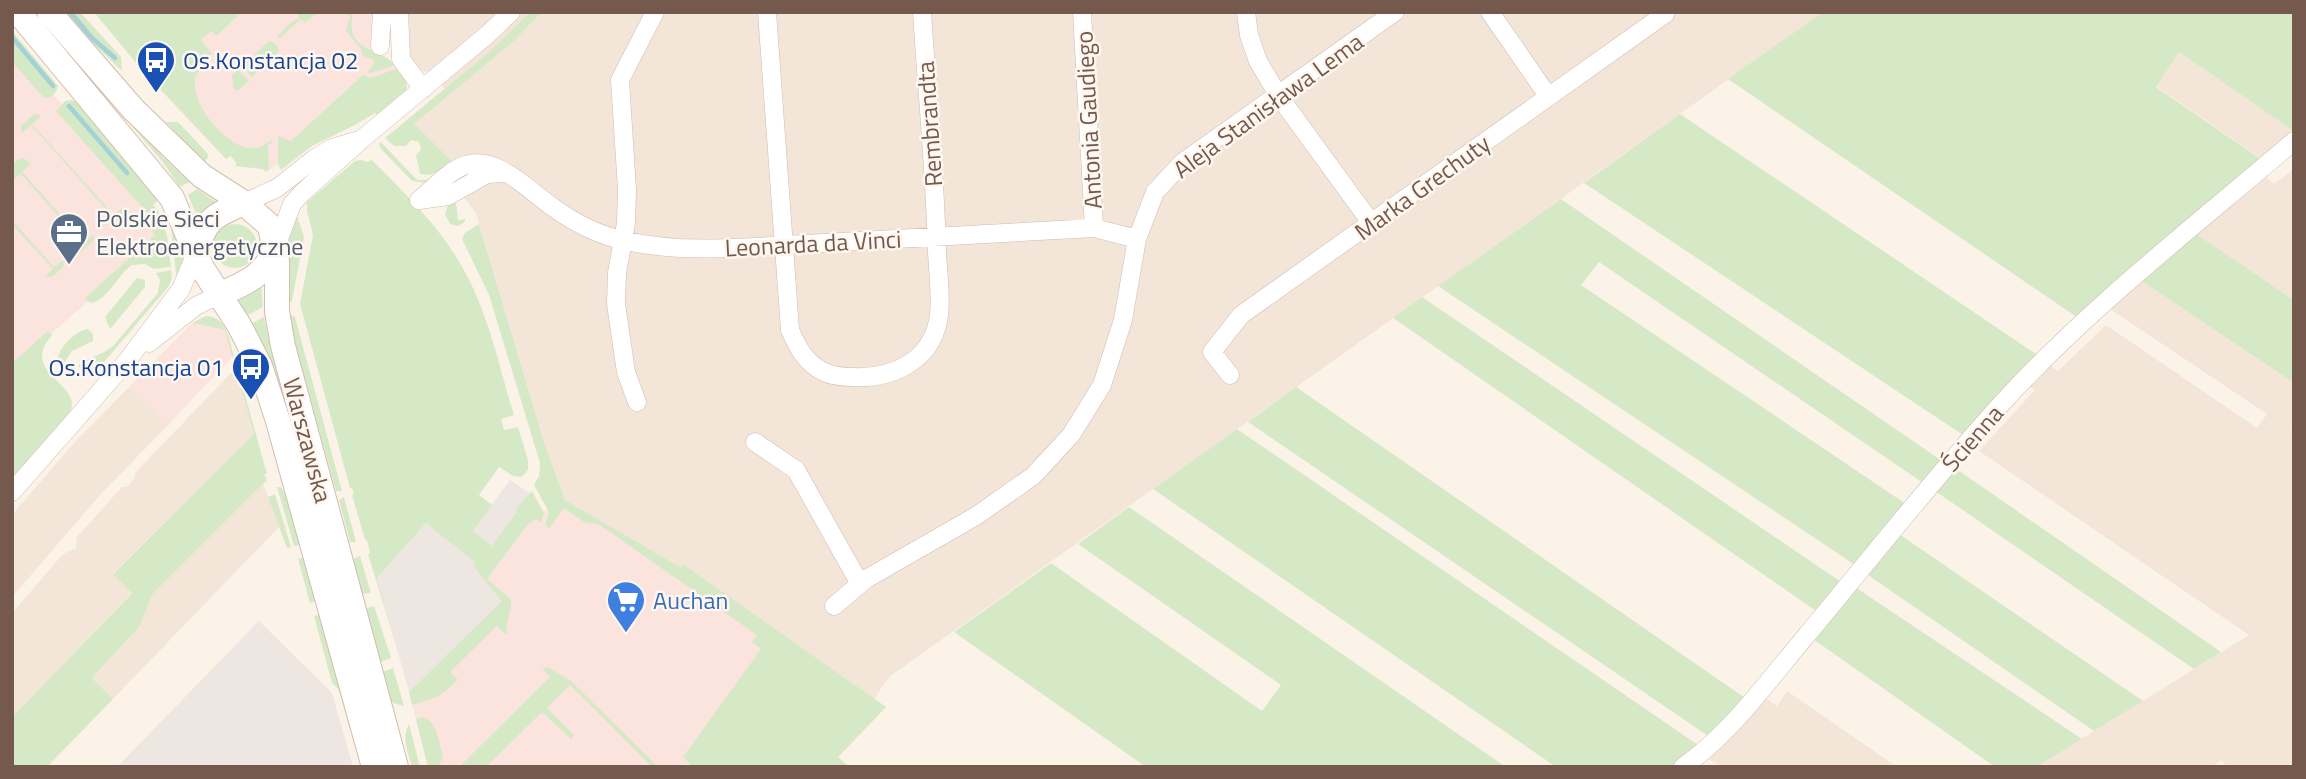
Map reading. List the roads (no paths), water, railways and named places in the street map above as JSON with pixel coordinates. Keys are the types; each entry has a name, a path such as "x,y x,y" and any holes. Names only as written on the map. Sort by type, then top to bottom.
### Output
{"main road":[{"path":"18,12 172,198 202,268 219,295 261,273 275,250 270,226 244,203 202,176 133,108 50,12"},
{"path":"196,253 202,232 208,223 219,214 244,203"},
{"name":"Warszawska","path":"275,250 277,311 283,346 396,767"},
{"name":"Warszawska","path":"219,295 250,346 268,388 374,767"}],"street":[{"path":"380,46 382,12"},
{"path":"399,12 401,59 423,89"},
{"name":"Warszawska","path":"275,250 292,204 302,193 511,12"},
{"path":"637,402 626,372 616,304 626,190 620,80 655,12"},
{"path":"766,12 790,330 800,352 821,371 842,377 867,378 894,373 917,358 931,342 939,320 937,236"},
{"name":"Rembrandta","path":"922,12 937,236"},
{"name":"Antonia Gaudiego","path":"1082,12 1094,228"},
{"path":"1246,12 1249,36 1258,61 1278,95 1372,224"},
{"name":"Aleja Stanisława Lema","path":"834,606 860,584 976,516 1034,476 1071,435 1102,385 1123,320 1138,239 1155,192 1183,162 1395,12"},
{"path":"1490,12 1548,96"},
{"name":"Marka Grechuty","path":"1230,375 1212,352 1241,315 1665,14"},
{"name":"Warszawska","path":"244,203 276,188 332,148 362,139"},
{"name":"Ścienna","path":"1683,767 1736,721 1923,494 2074,329 2294,141"},
{"name":"Leonarda da Vinci","path":"506,173 554,209 581,225 622,241 682,248 1094,228 1138,239"},
{"path":"12,492 127,360 181,289 196,253"},
{"path":"127,360 185,314 219,295"},
{"path":"755,442 796,470 860,584"}],"waterway":[{"path":"70,12 92,38 115,58"},
{"path":"12,37 53,86"},
{"path":"69,106 127,173"}],"place":[{"name":"Os.Konstancja 02","path":"156,94"},
{"name":"Polskie Sieci Elektroenergetyczne","path":"69,266"},
{"name":"Os.Konstancja 01","path":"251,401"},
{"name":"Auchan","path":"626,634"}]}
